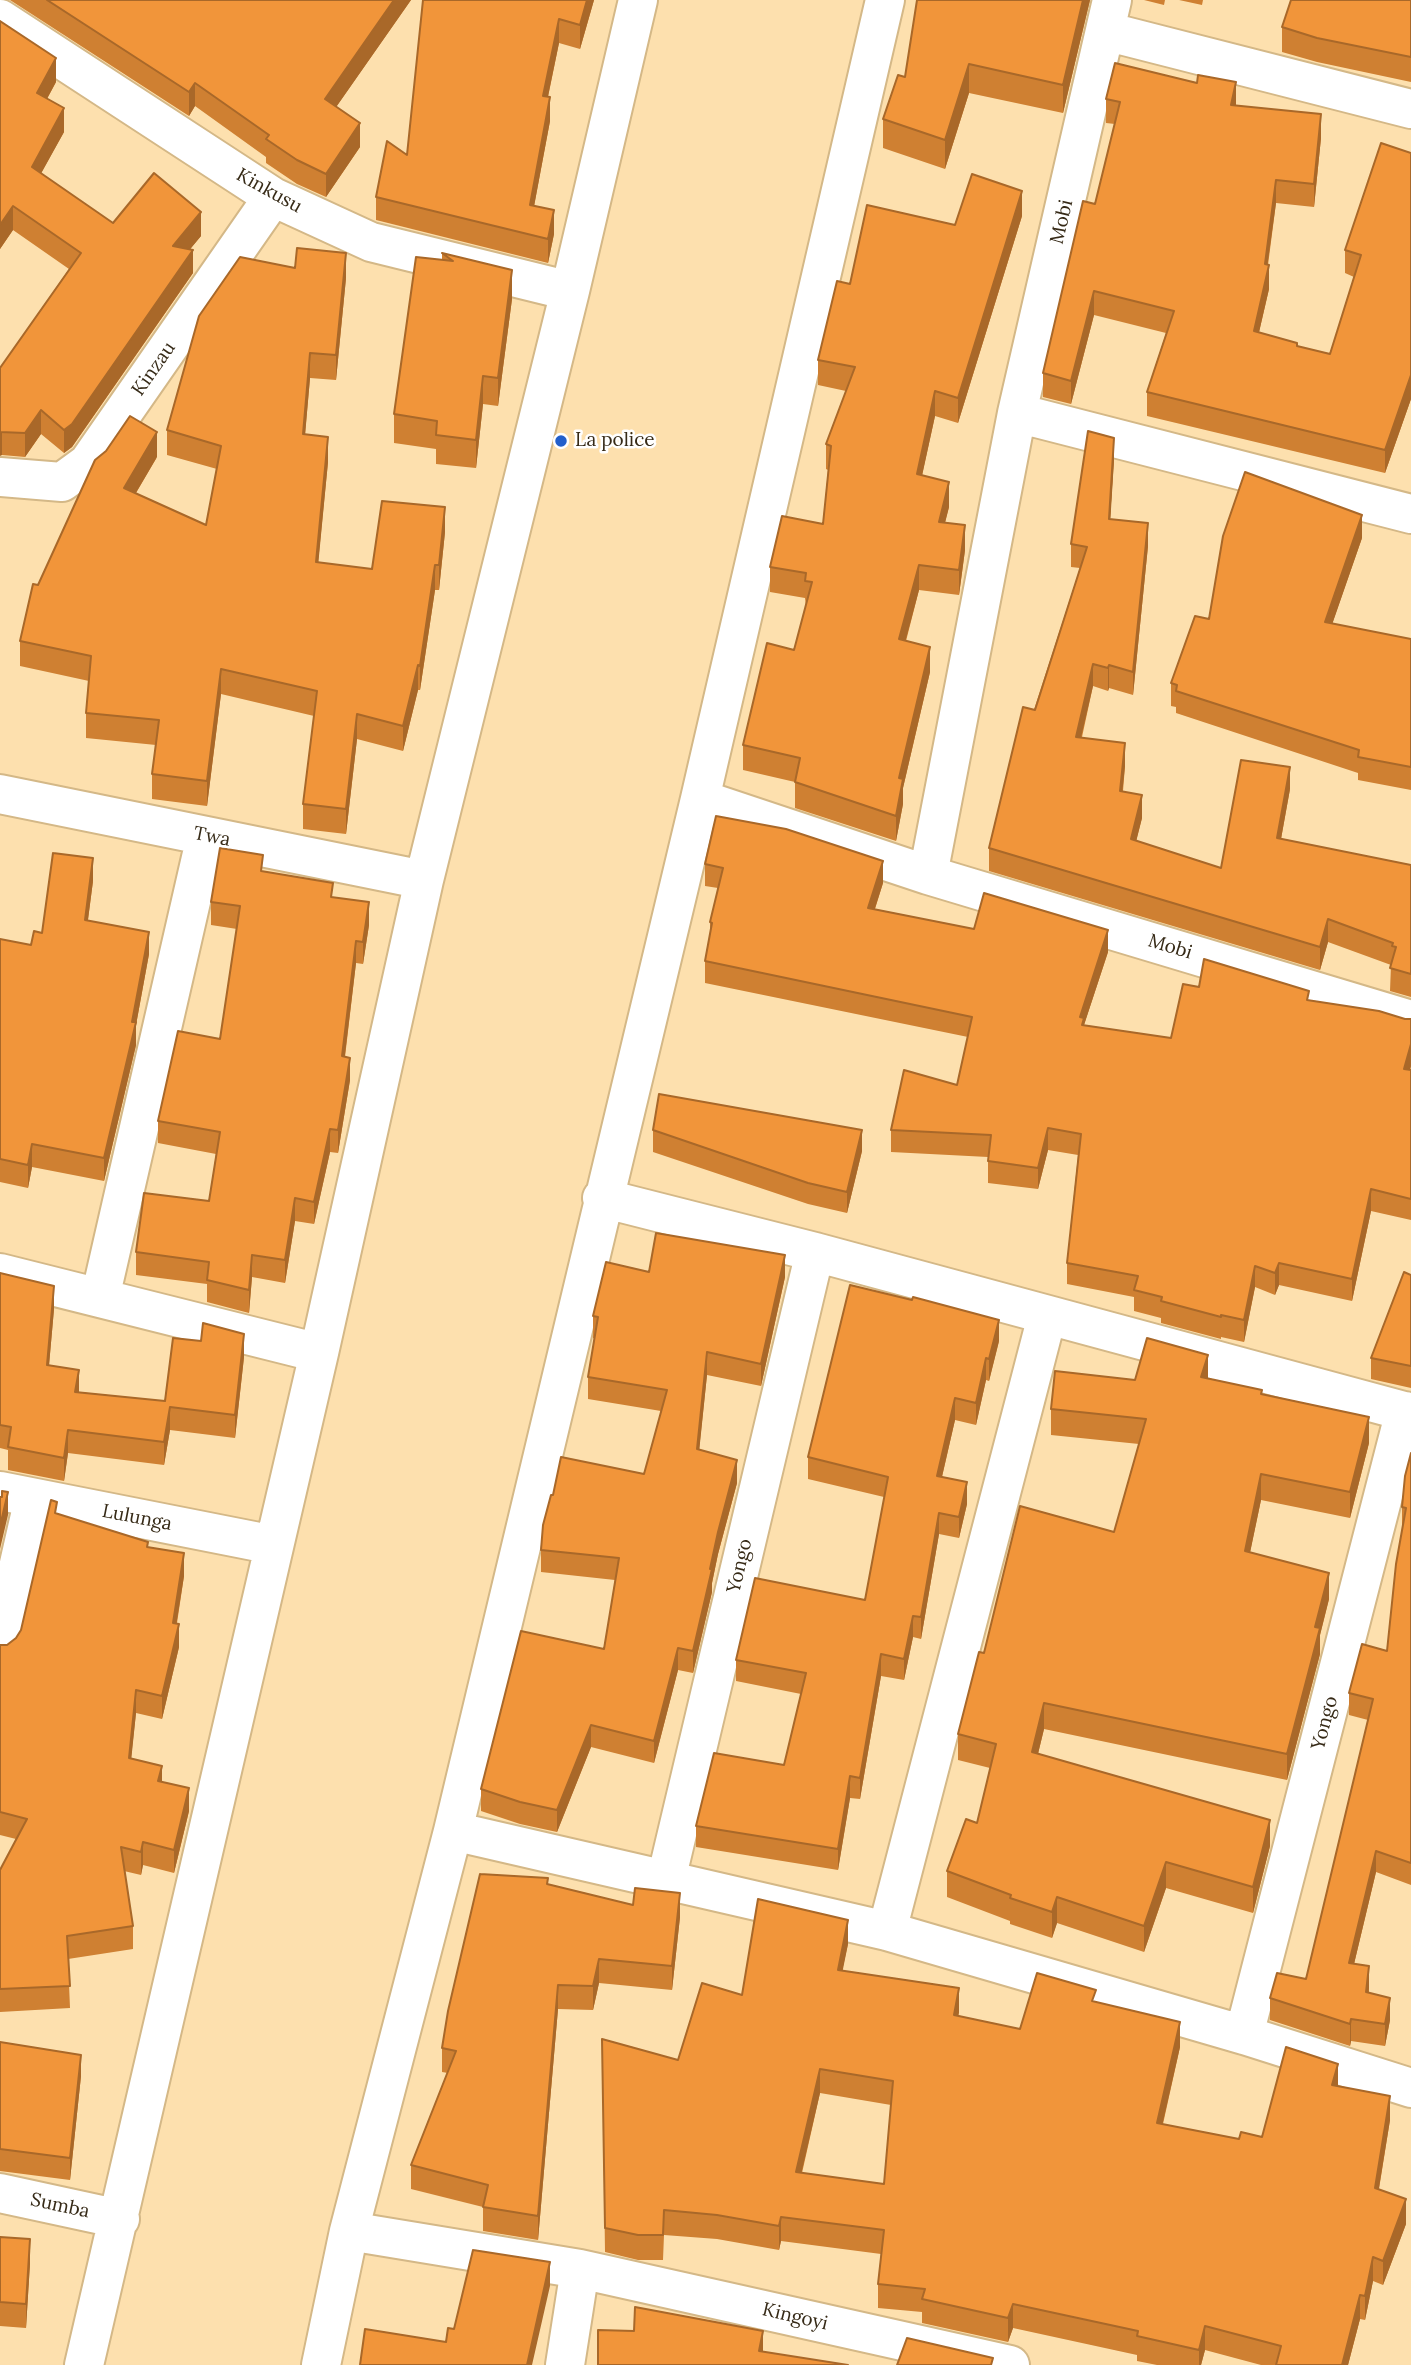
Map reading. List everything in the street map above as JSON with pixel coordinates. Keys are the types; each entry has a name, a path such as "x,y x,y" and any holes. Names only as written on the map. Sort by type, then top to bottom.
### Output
{"street":[{"path":"84,2365 319,1353 424,880 570,291 638,0"},
{"path":"321,2365 349,2231 453,1831 699,799 884,0"},
{"name":"Mobi","path":"928,875 1017,413 1109,15 1411,109"},
{"name":"Kinkusu","path":"0,19 273,197 372,242 570,291"},
{"name":"Kinzau","path":"0,477 62,482 88,463 273,197"},
{"path":"1017,413 1411,514"},
{"name":"Twa","path":"0,794 424,880"},
{"name":"Mobi","path":"699,799 928,875 1411,1020"},
{"path":"100,1298 206,836"},
{"name":"Yongo","path":"603,1198 815,1252 1408,1412 1244,2035"},
{"name":"Yongo","path":"666,1880 815,1252"},
{"path":"0,1273 319,1353"},
{"path":"887,1931 1047,1316"},
{"path":"0,1647 17,1495"},
{"name":"Lulunga","path":"17,1495 274,1545"},
{"path":"453,1831 887,1931 1244,2035 1411,2088"},
{"name":"Sumba","path":"0,2193 120,2219"},
{"name":"Kingoyi","path":"349,2231 580,2269 1010,2365"},
{"path":"565,2365 580,2269"}],"building":[{"path":"47,0 394,0 325,99 360,123 326,174 297,160 266,139 269,135 195,83 189,92"},
{"path":"423,0 587,0 580,25 559,19 543,96 550,97 530,205 554,210 548,239 376,197 387,141 407,155"},
{"path":"917,0 1083,0 1063,85 969,64 945,140 883,119 898,75 905,77"},
{"path":"1291,0 1411,0 1411,57 1317,38 1282,27"},
{"path":"0,21 56,58 37,93 64,108 32,167 113,223 154,173 201,212 173,246 193,250 72,424 64,430 41,410 25,433 0,432 0,368 81,253 13,206 0,225"},
{"path":"1115,63 1197,83 1198,75 1236,82 1231,105 1321,114 1314,184 1276,180 1265,264 1269,265 1254,331 1297,343 1297,346 1330,354 1361,255 1345,250 1381,143 1411,153 1411,375 1385,450 1147,392 1174,311 1094,291 1071,381 1043,373 1083,201 1095,204 1120,102 1106,99"},
{"path":"972,174 1022,191 958,398 935,391 917,474 949,482 939,522 965,525 959,570 919,565 899,639 930,647 899,778 903,779 896,816 795,782 800,758 743,745 767,643 794,650 812,582 805,581 806,573 770,567 782,516 823,524 831,446 826,444 855,367 818,360 837,281 850,284 867,205 955,225"},
{"path":"297,248 346,253 336,355 310,353 303,434 328,437 316,562 372,569 382,501 445,507 439,565 435,565 420,666 418,665 403,726 357,714 346,809 303,804 317,691 221,669 207,781 152,774 159,720 86,713 91,656 20,641 33,584 38,585 95,460 106,451 130,416 157,432 124,488 206,525 221,446 167,430 199,316 240,257 295,268"},
{"path":"442,253 512,270 498,378 483,376 476,440 436,435 437,421 394,414 416,257 453,261"},
{"path":"1088,431 1114,438 1109,519 1148,523 1133,672 1109,665 1108,668 1093,664 1076,737 1125,743 1120,791 1142,795 1131,839 1221,868 1241,760 1290,767 1277,838 1411,865 1411,974 1390,968 1396,947 1392,946 1393,943 1328,919 1320,947 989,848 1023,707 1035,710 1087,547 1071,544"},
{"path":"1245,472 1362,515 1325,622 1411,639 1411,767 1358,757 1359,750 1176,691 1177,685 1171,683 1195,616 1209,619 1223,536"},
{"path":"716,816 786,829 883,861 868,908 974,929 984,893 1108,930 1080,1017 1084,1018 1082,1025 1171,1038 1183,984 1199,987 1204,959 1309,991 1307,1000 1379,1011 1411,1019 1411,1044 1404,1069 1411,1070 1411,1199 1371,1189 1352,1279 1279,1263 1275,1273 1255,1266 1244,1320 1221,1317 1161,1301 1162,1297 1134,1290 1138,1276 1067,1263 1081,1134 1048,1128 1038,1168 988,1161 991,1135 891,1130 904,1070 957,1085 972,1017 705,961 712,923 710,922 723,868 705,864"},
{"path":"220,848 263,855 261,871 333,883 331,897 369,902 363,942 356,941 342,1056 350,1058 338,1130 330,1129 314,1202 295,1198 285,1260 252,1255 249,1290 207,1280 209,1262 136,1252 144,1193 209,1201 220,1132 158,1121 178,1031 220,1039 240,906 211,902"},
{"path":"53,853 93,858 85,920 149,932 132,1022 136,1022 104,1158 32,1144 28,1165 0,1159 0,939 31,945 34,931 42,933"},
{"path":"659,1094 862,1130 847,1192 808,1183 653,1130"},
{"path":"656,1233 785,1255 761,1364 707,1352 697,1449 737,1460 718,1532 693,1651 678,1648 654,1741 591,1725 557,1810 520,1802 481,1789 521,1631 604,1649 619,1558 541,1550 543,1525 561,1457 644,1474 667,1390 588,1377 598,1317 593,1316 606,1262 649,1272"},
{"path":"1404,1272 1411,1275 1411,1366 1371,1358"},
{"path":"0,1273 54,1286 47,1365 79,1370 75,1392 165,1401 173,1338 201,1341 203,1323 244,1334 235,1415 170,1407 164,1442 68,1430 64,1458 8,1447 11,1427 0,1425"},
{"path":"850,1285 912,1300 913,1297 999,1320 989,1359 986,1358 976,1403 955,1398 937,1476 967,1482 959,1517 939,1513 921,1617 913,1616 904,1659 881,1654 860,1778 850,1776 838,1849 696,1826 714,1753 784,1765 806,1673 736,1660 755,1578 865,1600 888,1477 808,1457"},
{"path":"1147,1338 1208,1355 1201,1377 1262,1390 1261,1394 1369,1417 1350,1492 1261,1474 1245,1551 1329,1573 1315,1627 1320,1628 1287,1754 1044,1703 1032,1752 1270,1820 1253,1887 1166,1862 1144,1926 1057,1897 1052,1912 1010,1898 1011,1895 947,1871 966,1819 977,1823 996,1744 958,1734 979,1652 984,1653 1020,1506 1114,1532 1146,1419 1051,1409 1055,1371 1135,1380"},
{"path":"1411,1453 1411,1863 1376,1851 1349,1963 1369,1966 1366,1992 1390,1998 1385,2024 1351,2019 1350,2024 1270,1998 1277,1973 1306,1979 1373,1699 1349,1693 1362,1644 1387,1651 1396,1564 1406,1508 1402,1507 1405,1476"},
{"path":"2,1491 8,1492 0,1526 0,1497"},
{"path":"51,1500 57,1502 55,1513 148,1542 147,1547 184,1553 173,1623 179,1624 162,1696 136,1690 129,1758 162,1766 158,1781 189,1788 174,1850 143,1842 141,1852 121,1847 133,1926 67,1936 70,1986 0,1989 0,1870 27,1819 0,1812 0,1645 7,1645 21,1630"},
{"path":"480,1874 548,1878 547,1884 633,1905 635,1888 680,1893 672,1966 599,1959 593,1986 558,1985 538,2216 483,2207 488,2185 411,2165 456,2051 442,2048"},
{"path":"758,1899 848,1920 838,1970 959,1988 954,2015 1020,2029 1037,1973 1096,1990 1092,2001 1180,2022 1157,2123 1239,2139 1241,2132 1262,2137 1286,2047 1338,2064 1332,2085 1390,2096 1375,2188 1406,2199 1383,2261 1373,2257 1365,2296 1360,2295 1342,2365 1276,2365 1281,2346 1205,2326 1199,2350 1137,2336 1138,2331 1013,2304 1008,2318 922,2299 925,2289 878,2284 884,2230 781,2217 779,2226 717,2215 664,2210 663,2235 638,2235 605,2228 602,2039 678,2060 702,1983 742,1995","holes":["820,2069 893,2081 884,2184 796,2172"]},
{"path":"0,2042 81,2055 70,2158 0,2149"},
{"path":"0,2237 30,2239 26,2304 0,2302"},
{"path":"473,2250 550,2262 527,2365 360,2365 365,2329 446,2342 448,2328 454,2329"},
{"path":"635,2307 763,2331 759,2351 848,2365 598,2365 598,2330 634,2331"},
{"path":"907,2338 993,2358 991,2365 897,2365"}],"place":[{"name":"La police","path":"561,441"}]}
